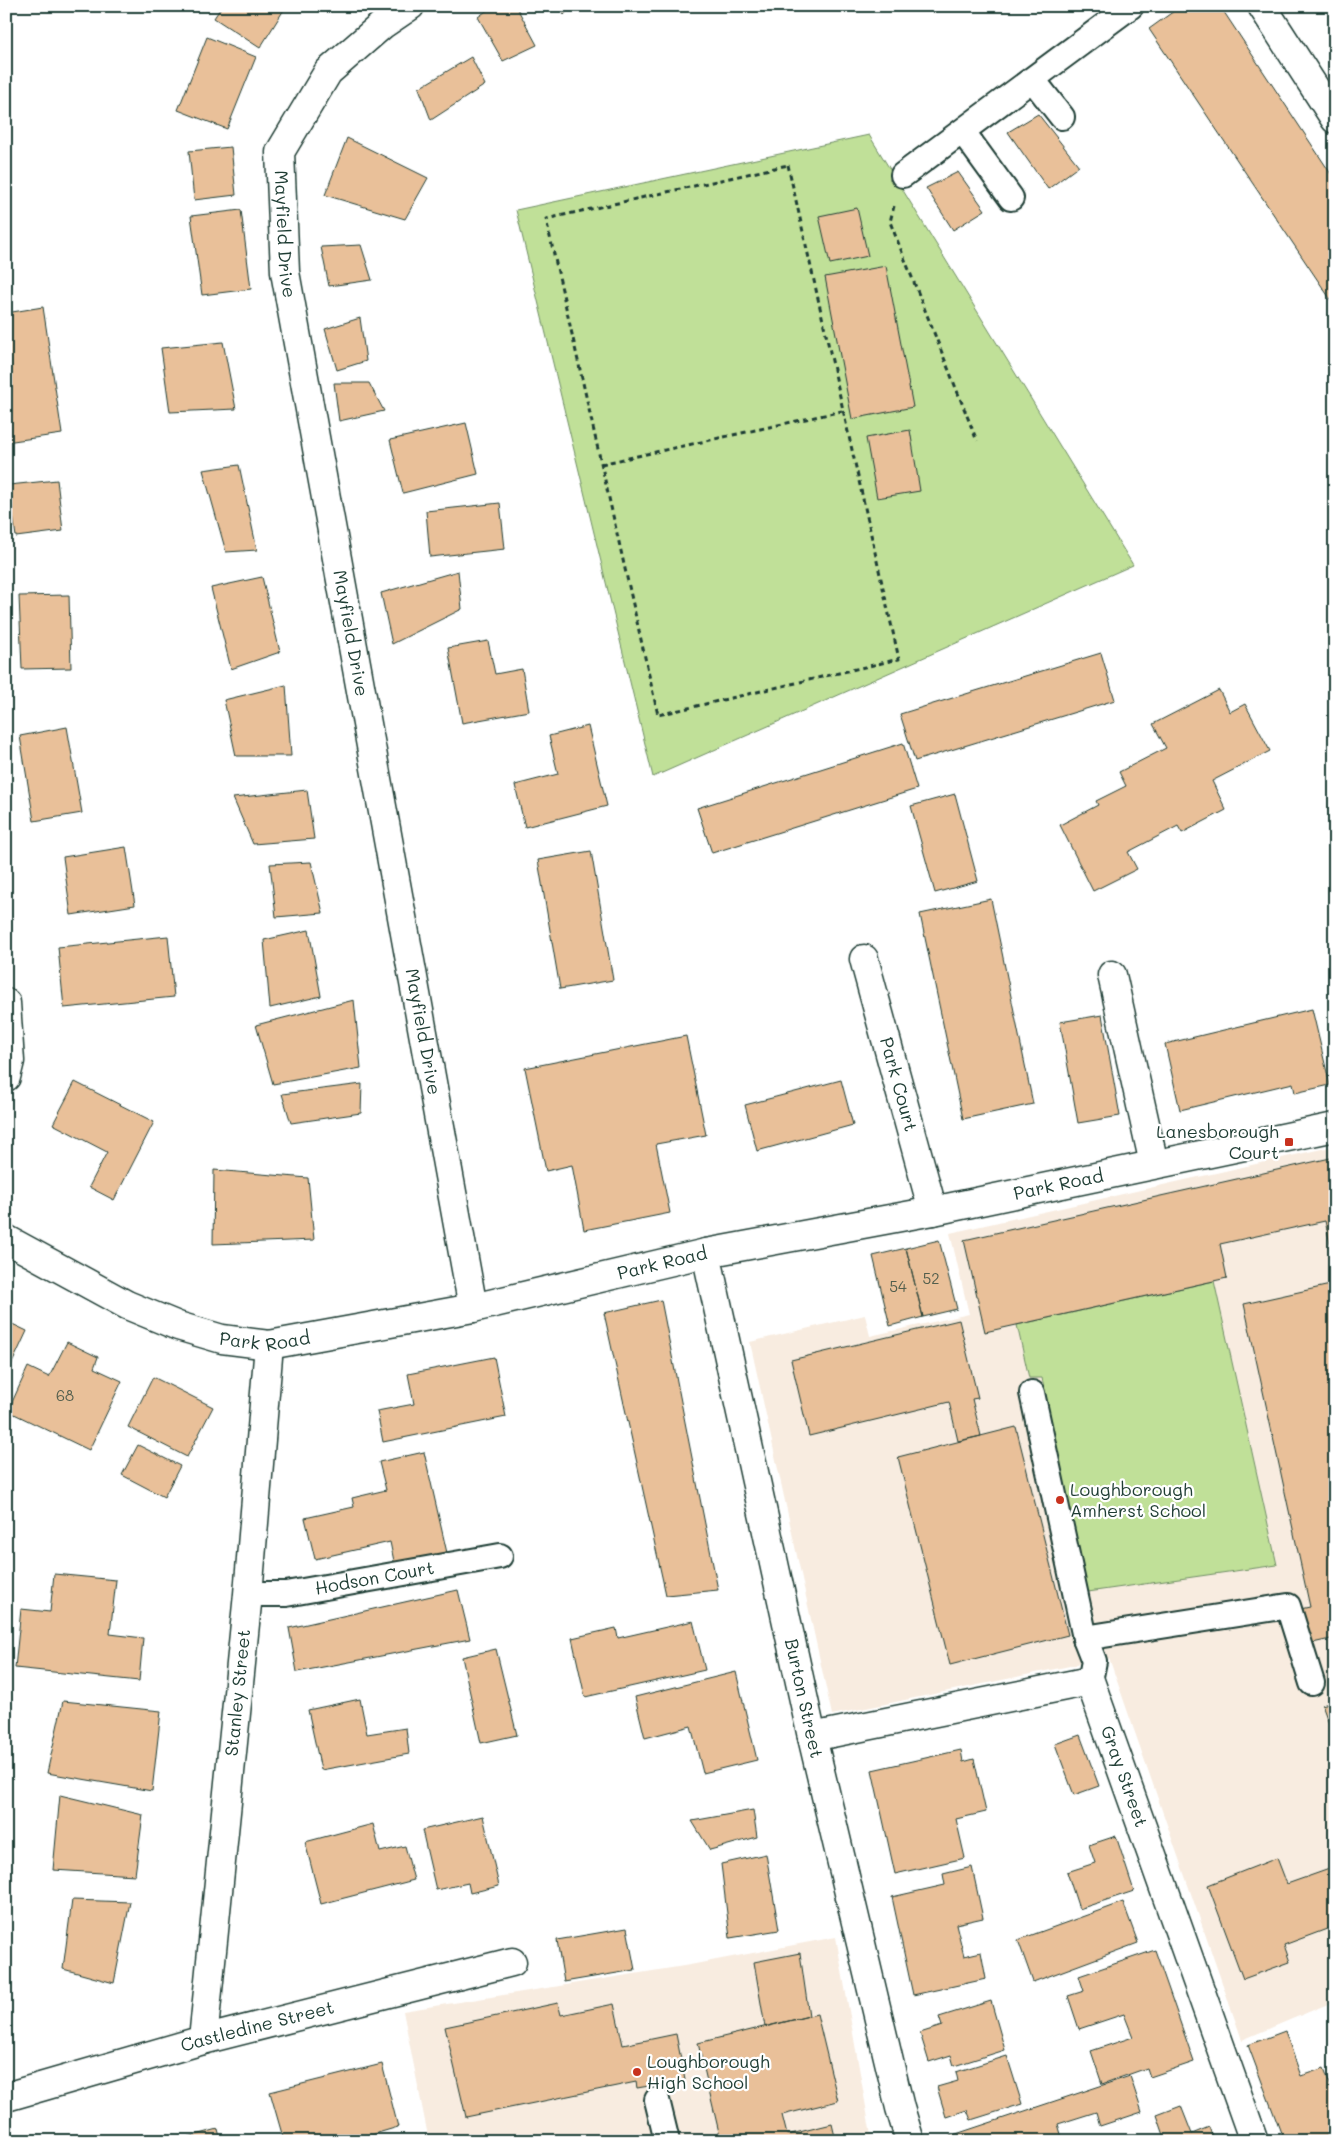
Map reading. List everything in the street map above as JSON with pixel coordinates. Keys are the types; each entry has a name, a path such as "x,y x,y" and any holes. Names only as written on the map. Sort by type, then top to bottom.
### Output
{"street":[{"name":"Mayfield Drive","path":"410,6 382,25 328,72 280,152 284,272 473,1308"},
{"path":"1262,6 1335,120"},
{"name":"Park Court","path":"864,959 933,1210"},
{"path":"1112,975 1154,1164"},
{"path":"6,1003 10,1061 6,1077"},
{"name":"Park Road","path":"6,1239 128,1305 178,1326 222,1339 269,1345 473,1308 706,1253 933,1210 1335,1127"},
{"name":"Burton Street","path":"706,1253 812,1737 895,2089 910,2141"},
{"name":"Stanley Street","path":"203,2040 248,1594 269,1345"},
{"path":"812,1737 1090,1681"},
{"name":"Gray Street","path":"1090,1681 1254,2141"},
{"name":"Castledine Street","path":"6,2096 203,2040 512,1962"}],"lane":[{"path":"903,175 1131,6"},
{"path":"1033,80 1062,117"},
{"path":"963,132 1011,198"},
{"path":"1032,1393 1085,1638 1094,1661 1090,1681"},
{"name":"Hodson Court","path":"248,1594 286,1594 500,1556"},
{"path":"1085,1638 1288,1606 1312,1683"},
{"path":"657,2100 667,2141"}],"path":[{"path":"788,165 899,659 658,715 601,464 546,219 788,165"},
{"path":"903,175 890,222 977,441"},
{"path":"601,464 842,411"}],"shaded area":[{"name":"Loughborough Amherst School","path":"1335,1146 1335,2001 1242,2040 1109,1658 832,1715 750,1342 865,1315 870,1336 969,1314 950,1233"},
{"name":"Loughborough High School","path":"836,1937 872,2141 429,2141 403,2011 690,1965"}],"green space":[{"path":"869,135 1133,565 653,777 516,210"},
{"path":"1214,1281 1277,1565 1088,1592 1042,1378 1029,1378 1017,1325"}],"building":[{"path":"222,6 282,6 285,8 260,48 214,18"},
{"path":"493,6 516,6 537,45 503,61 478,17"},
{"path":"559,6 572,6 564,15"},
{"path":"1181,6 1220,6 1335,180 1335,306 1149,29"},
{"path":"207,37 256,57 227,129 178,110"},
{"path":"471,57 485,85 431,120 419,88"},
{"path":"1038,114 1079,166 1048,189 1008,132"},
{"path":"347,138 428,178 405,219 325,195"},
{"path":"231,147 236,195 194,200 189,151"},
{"path":"958,172 985,210 953,230 926,188"},
{"path":"857,208 868,256 830,264 819,216"},
{"path":"241,210 251,289 202,295 191,216"},
{"path":"361,245 372,280 329,286 321,247"},
{"path":"886,266 913,407 852,419 825,277"},
{"path":"43,307 62,434 6,442 6,313"},
{"path":"360,318 366,361 337,370 325,329"},
{"path":"223,342 236,409 170,412 161,348"},
{"path":"334,383 369,383 384,411 339,421"},
{"path":"466,423 478,474 403,493 390,440"},
{"path":"910,430 920,491 877,498 866,438"},
{"path":"239,465 257,550 226,552 203,470"},
{"path":"57,480 63,531 16,537 9,485"},
{"path":"500,503 505,549 430,557 426,511"},
{"path":"458,571 462,609 392,644 381,593"},
{"path":"262,577 280,652 231,669 211,588"},
{"path":"69,595 71,668 22,669 19,596"},
{"path":"488,641 495,674 522,669 529,711 462,723 448,648"},
{"path":"1101,653 1115,700 915,761 900,714"},
{"path":"286,685 291,756 236,756 224,700"},
{"path":"1219,690 1230,712 1245,704 1270,751 1212,781 1226,810 1182,833 1178,826 1128,852 1137,869 1093,891 1060,825 1098,805 1096,801 1126,786 1119,772 1166,748 1153,724"},
{"path":"588,726 607,806 525,827 515,785 558,774 549,736"},
{"path":"67,727 82,813 34,821 20,736"},
{"path":"903,743 917,789 712,853 697,808"},
{"path":"307,790 314,839 253,844 233,798"},
{"path":"955,794 978,881 935,893 911,806"},
{"path":"126,847 135,905 71,915 63,857"},
{"path":"591,851 613,980 560,989 538,860"},
{"path":"311,862 323,913 276,917 270,864"},
{"path":"991,899 1033,1104 963,1119 920,914"},
{"path":"309,930 321,996 270,1008 264,940"},
{"path":"168,936 174,997 64,1008 58,947"},
{"path":"354,1000 361,1068 273,1084 256,1025"},
{"path":"1312,1009 1330,1085 1295,1093 1293,1083 1180,1110 1165,1044"},
{"path":"1102,1015 1120,1116 1078,1123 1060,1022"},
{"path":"686,1036 706,1135 656,1144 670,1213 584,1230 572,1165 546,1171 525,1068"},
{"path":"841,1080 853,1125 757,1151 745,1105"},
{"path":"75,1082 154,1122 114,1200 89,1187 107,1152 53,1124"},
{"path":"362,1084 361,1113 291,1123 282,1094"},
{"path":"1335,1157 1335,1266 1325,1221 1220,1244 1227,1278 985,1332 964,1240"},
{"path":"214,1170 308,1178 314,1240 213,1244"},
{"path":"939,1240 957,1309 923,1317 906,1248"},
{"path":"906,1248 923,1317 890,1326 873,1256"},
{"path":"1335,1284 1335,1638 1308,1644 1300,1609 1310,1607 1244,1304"},
{"path":"661,1300 718,1590 666,1595 604,1313"},
{"path":"959,1320 978,1398 972,1399 981,1436 958,1441 949,1402 809,1436 791,1360"},
{"path":"6,1321 27,1331 8,1372 6,1371"},
{"path":"67,1342 98,1357 94,1368 122,1381 89,1450 8,1411 28,1367 49,1377"},
{"path":"494,1357 506,1417 383,1442 377,1411 414,1404 408,1374"},
{"path":"153,1377 213,1407 187,1457 128,1427"},
{"path":"1016,1427 1068,1635 950,1665 898,1457"},
{"path":"138,1445 180,1466 164,1497 122,1475"},
{"path":"424,1452 447,1553 395,1566 390,1542 315,1559 305,1518 354,1507 352,1498 386,1490 379,1462"},
{"path":"54,1574 116,1580 110,1634 143,1638 139,1681 15,1668 21,1609 50,1612"},
{"path":"458,1590 470,1639 297,1672 289,1628"},
{"path":"693,1621 705,1670 585,1697 572,1638 616,1628 618,1638"},
{"path":"496,1649 517,1735 481,1743 462,1657"},
{"path":"736,1672 757,1760 703,1773 691,1726 645,1738 635,1697"},
{"path":"360,1699 367,1734 406,1728 409,1754 321,1770 308,1710"},
{"path":"63,1701 161,1711 152,1791 47,1773"},
{"path":"1335,1701 1335,1740 1322,1705"},
{"path":"1080,1735 1099,1786 1074,1795 1055,1744"},
{"path":"961,1750 963,1762 974,1759 986,1812 956,1819 965,1858 895,1874 872,1770"},
{"path":"60,1795 143,1815 135,1875 53,1870"},
{"path":"753,1810 757,1837 710,1850 692,1821"},
{"path":"483,1816 499,1886 470,1893 468,1883 436,1890 422,1830"},
{"path":"373,1824 380,1852 405,1846 414,1880 321,1904 305,1842"},
{"path":"1116,1836 1134,1891 1079,1909 1067,1872 1095,1863 1089,1845"},
{"path":"766,1854 779,1930 730,1938 721,1864"},
{"path":"1277,1858 1287,1884 1335,1867 1335,1926 1284,1945 1290,1962 1243,1979 1208,1885"},
{"path":"972,1867 983,1918 956,1924 964,1956 981,1952 986,1979 913,1995 892,1897 945,1885 943,1874"},
{"path":"72,1900 130,1902 114,1983 63,1969"},
{"path":"1123,1902 1138,1943 1033,1982 1018,1940"},
{"path":"627,1928 635,1970 564,1982 557,1940"},
{"path":"1155,1950 1194,2062 1150,2077 1147,2068 1102,2084 1091,2051 1133,2037 1124,2014 1079,2029 1068,1996 1084,1991 1079,1976"},
{"path":"800,1953 809,2016 765,2027 754,1962"},
{"path":"991,2001 1005,2050 954,2066 951,2055 929,2062 920,2033 942,2026 939,2017"},
{"path":"558,2003 561,2015 614,2004 623,2045 676,2034 685,2080 637,2088 636,2082 466,2117 445,2027"},
{"path":"817,2014 838,2101 782,2115 787,2135 832,2124 836,2141 721,2141 698,2043"},
{"path":"1285,2031 1301,2076 1324,2068 1335,2097 1335,2141 1284,2141 1248,2045"},
{"path":"1007,2056 1022,2104 971,2120 967,2110 946,2117 937,2087 958,2081 956,2072"},
{"path":"382,2064 398,2127 351,2141 284,2141 270,2092"},
{"path":"1130,2076 1142,2112 1100,2126 1096,2112 1058,2124 1063,2141 952,2141 950,2136"},
{"path":"1181,2106 1192,2134 1209,2127 1214,2141 1166,2141 1157,2115"},
{"path":"218,2129 221,2141 178,2140"}],"place":[{"name":"Lanesborough Court","path":"1289,1142"},
{"name":"Loughborough Amherst School","path":"1060,1500"},
{"name":"Loughborough High School","path":"637,2072"}]}
